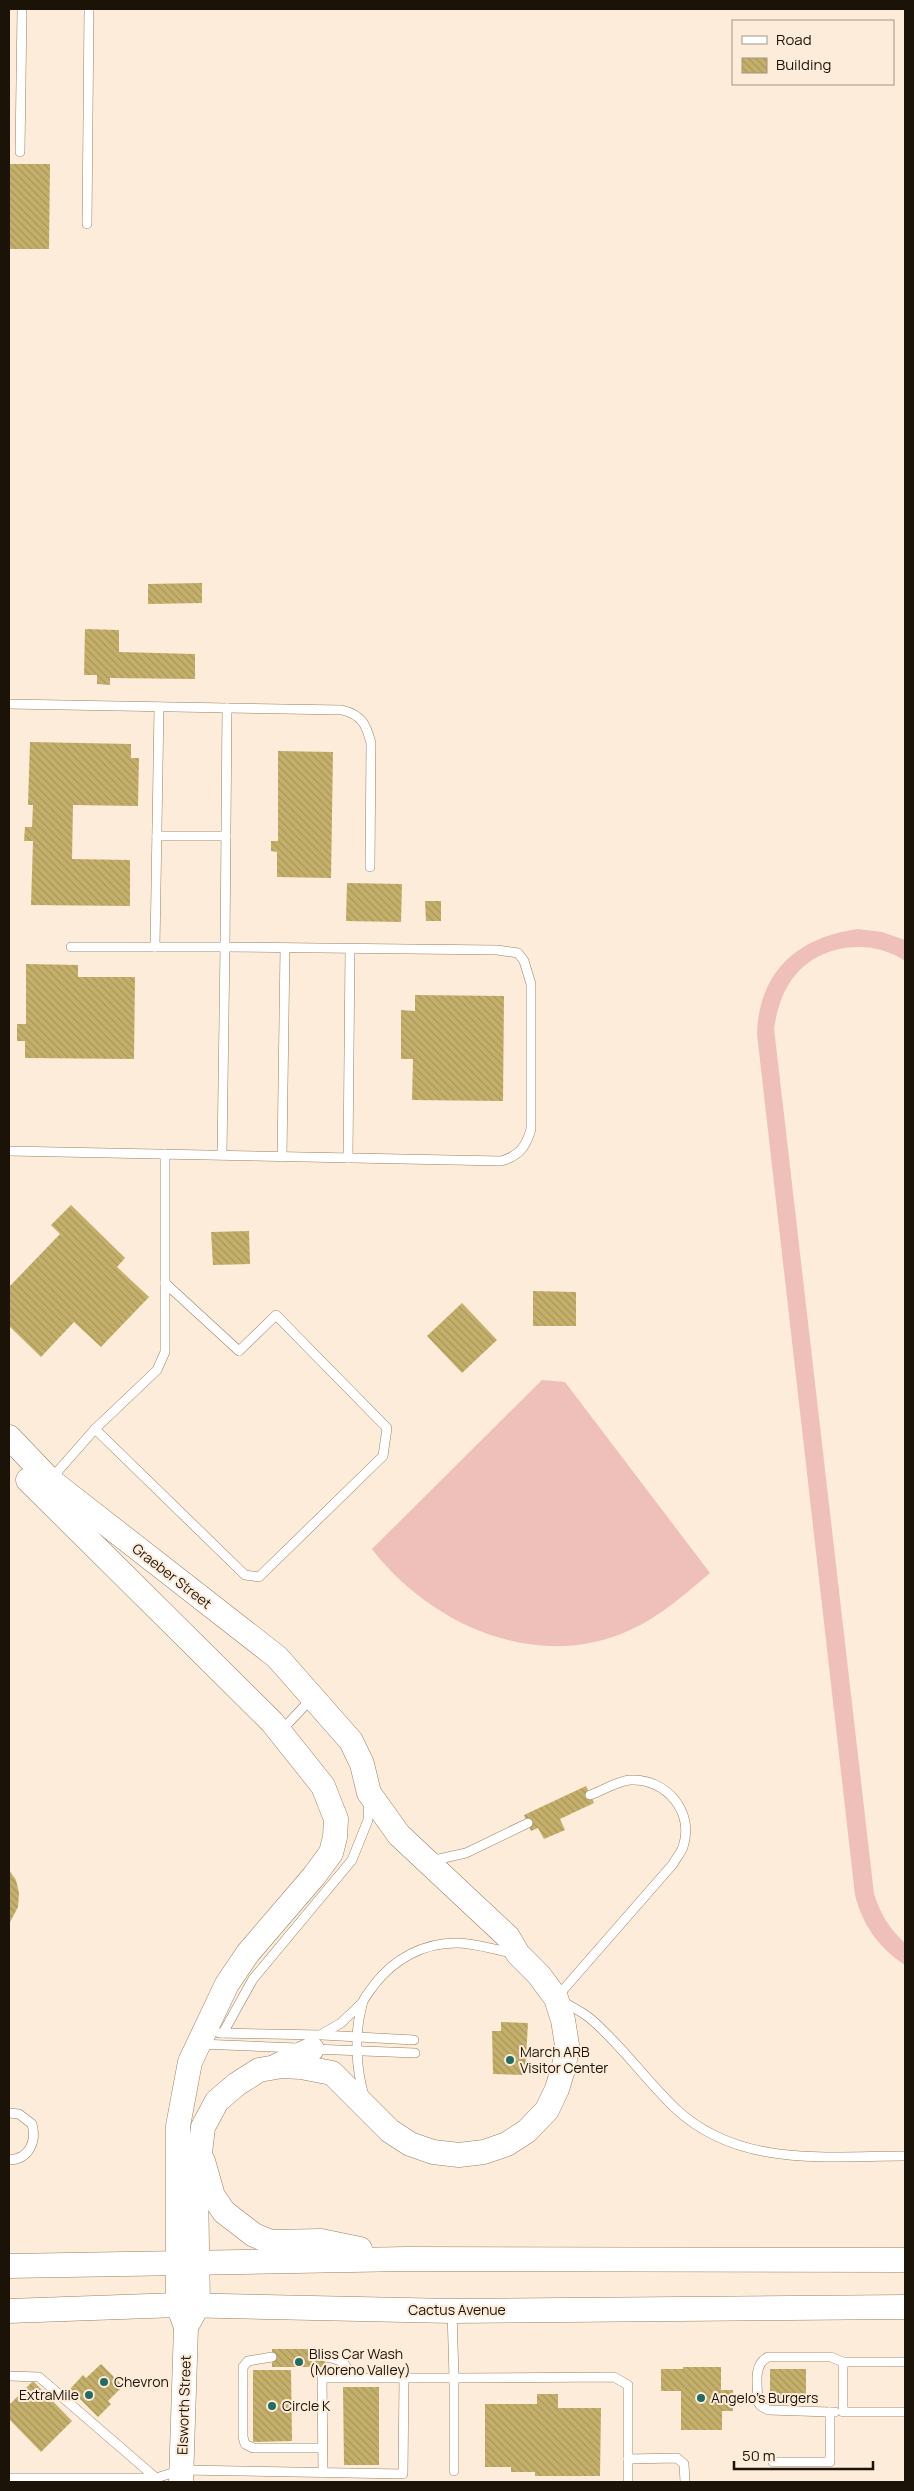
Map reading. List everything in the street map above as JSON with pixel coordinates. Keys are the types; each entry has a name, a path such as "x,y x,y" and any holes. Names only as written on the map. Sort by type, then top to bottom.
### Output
{"street":[{"name":"Graeber Street","path":"9,1437 50,1480 277,1657 351,1741 362,1764 369,1793"},
{"name":"Graeber Street","path":"9,1461 265,1715 323,1786 336,1819 335,1837 331,1853 314,1876 248,1953 227,1984 207,2036 185,2082 178,2126 187,2261"},
{"path":"187,2261 203,2127 217,2101 259,2070 301,2067 332,2073 390,2131 410,2144 433,2152 459,2155 484,2152 507,2144 527,2131 547,2110 557,2089 564,2066 567,2045 556,1998 539,1974 518,1954 508,1937 399,1835 369,1793"},
{"path":"272,2068 317,2042"},
{"path":"201,2154 213,2196 224,2212 254,2235 271,2242 321,2241 407,2259"},
{"path":"9,2266 187,2261 407,2259 905,2260"},
{"name":"Elsworth Street","path":"182,2476 187,2261"},
{"name":"Cactus Avenue","path":"9,2311 187,2313 905,2307"}],"lane":[{"path":"20,152 22,9"},
{"path":"87,224 89,9"},
{"path":"9,704 342,710 355,713 366,727 371,743 370,867"},
{"path":"155,947 159,707"},
{"path":"222,1155 227,708"},
{"path":"157,836 226,836"},
{"path":"9,1152 501,1161 514,1158 523,1150 528,1139 531,1120 531,984 524,961 518,954 497,950 71,947"},
{"path":"282,1157 285,948"},
{"path":"348,1158 350,948"},
{"path":"50,1480 96,1429 157,1370 165,1352 165,1154"},
{"path":"96,1429 245,1575 259,1577 383,1456 386,1428 276,1315 239,1351 165,1283"},
{"path":"279,1734 313,1697"},
{"path":"590,1795 628,1780 645,1781 661,1787 675,1798 683,1812 686,1826 683,1847 673,1864 556,1998 591,2020 676,2109 709,2134 743,2148 774,2154 905,2156"},
{"path":"207,2036 352,1860 368,1820 369,1793"},
{"path":"427,1861 466,1853 528,1823"},
{"path":"317,2042 362,2003 381,1976 397,1962 416,1951 455,1943 478,1945 518,1954"},
{"path":"362,2003 358,2037 358,2076 366,2106"},
{"path":"207,2036 317,2042 358,2051 415,2053"},
{"path":"207,2036 317,2042 358,2037 414,2040"},
{"path":"9,2113 19,2114 32,2124 34,2138 32,2147 24,2156 9,2160"},
{"path":"452,2311 454,2471"},
{"path":"272,2357 258,2357 248,2361 242,2367 243,2437 245,2444 253,2448 322,2448"},
{"path":"326,2357 339,2359 348,2368 350,2378"},
{"path":"905,2362 843,2362 831,2357 768,2357 762,2360 758,2366 758,2402 760,2406 768,2410 905,2412"},
{"path":"843,2362 843,2412"},
{"path":"9,2376 39,2377 156,2478"},
{"path":"323,2473 322,2378 614,2378 628,2385 628,2482"},
{"path":"9,2478 84,2480 323,2473 403,2474 404,2378"},
{"path":"773,2462 830,2462 830,2412"},
{"path":"628,2459 677,2458 684,2464 685,2482"}],"shaded area":[{"path":"858,929 882,932 905,940 905,961 891,953 859,947 842,948 812,960 799,971 789,984 779,1005 774,1028 874,1894 886,1921 905,1943 905,1965 887,1951 873,1935 858,1906 855,1895 757,1034 759,1012 765,992 774,975 786,961 800,949 817,940 837,933"},
{"path":"542,1380 565,1382 710,1573 652,1619 630,1630 595,1642 559,1646 523,1643 488,1634 455,1619 424,1600 396,1576 372,1549"}],"building":[{"path":"9,164 50,164 49,249 9,249"},
{"path":"202,583 202,603 148,604 148,584"},
{"path":"85,629 119,630 119,652 195,654 195,679 110,678 110,685 97,684 97,675 84,675"},
{"path":"30,742 131,744 131,758 139,758 138,806 73,805 72,859 130,860 130,906 31,905 33,841 24,841 25,827 32,827 33,805 28,805"},
{"path":"278,751 333,752 331,878 277,877 277,852 271,851 271,841 278,841"},
{"path":"347,883 402,884 401,922 346,921"},
{"path":"425,901 441,901 441,921 426,921"},
{"path":"26,964 78,965 78,977 135,977 134,1059 25,1058 25,1041 17,1041 17,1024 26,1024"},
{"path":"415,995 504,996 503,1101 412,1100 413,1059 401,1059 401,1010 415,1011"},
{"path":"71,1205 125,1258 117,1267 149,1297 101,1347 74,1322 41,1357 9,1326 9,1287 60,1234 51,1225"},
{"path":"249,1231 250,1264 213,1265 211,1232"},
{"path":"533,1291 576,1292 576,1326 533,1326"},
{"path":"462,1303 497,1340 462,1373 427,1336"},
{"path":"586,1786 594,1803 560,1819 565,1830 544,1839 538,1828 531,1831 524,1815"},
{"path":"9,1870 16,1880 19,1893 18,1907 9,1924"},
{"name":"March ARB Visitor Center","path":"501,2022 528,2023 525,2075 493,2074 492,2031 501,2031"},
{"name":"Bliss Car Wash (Moreno Valley)","path":"272,2349 325,2349 325,2367 272,2367"},
{"path":"101,2364 123,2386 108,2401 111,2404 98,2417 70,2389 83,2375 86,2378"},
{"path":"683,2367 721,2367 721,2390 733,2390 733,2411 722,2411 722,2430 681,2430 681,2391 661,2391 661,2369 683,2369"},
{"path":"770,2369 806,2369 806,2399 770,2399"},
{"name":"Circle K","path":"253,2370 291,2370 292,2441 253,2442"},
{"path":"33,2381 72,2421 41,2452 9,2419 9,2405"},
{"path":"343,2387 379,2387 379,2465 344,2465"},
{"path":"537,2394 558,2394 558,2408 601,2408 600,2476 535,2476 535,2472 511,2472 511,2467 485,2467 485,2404 537,2404"}],"place":[{"name":"March ARB Visitor Center","path":"510,2060"},
{"name":"Bliss Car Wash (Moreno Valley)","path":"299,2362"},
{"name":"Chevron","path":"104,2382"},
{"name":"ExtraMile","path":"89,2395"},
{"name":"Angelo's Burgers","path":"701,2398"},
{"name":"Circle K","path":"272,2406"}]}
